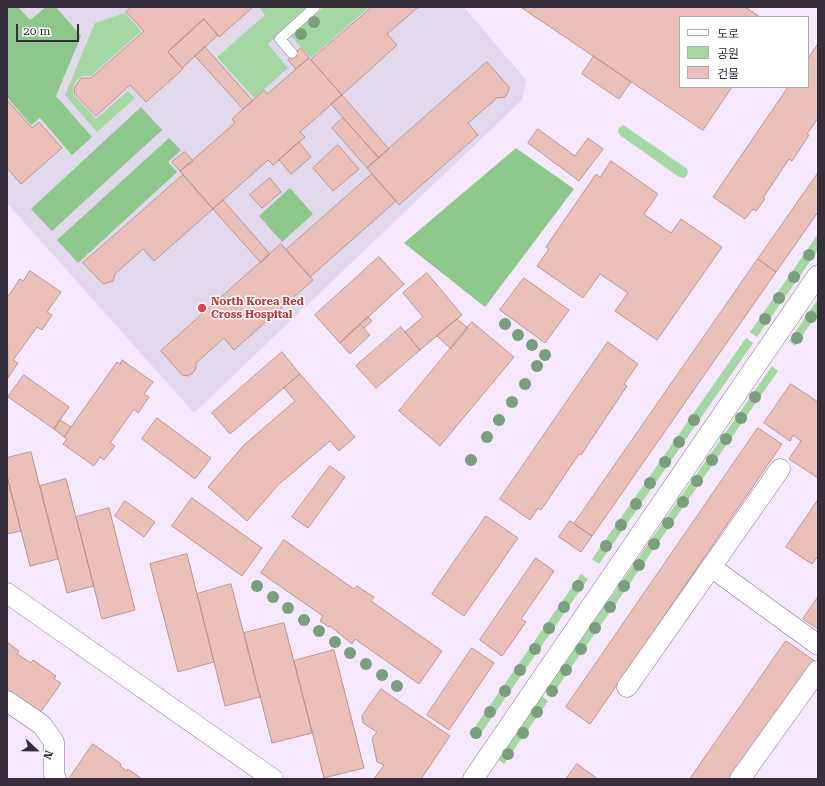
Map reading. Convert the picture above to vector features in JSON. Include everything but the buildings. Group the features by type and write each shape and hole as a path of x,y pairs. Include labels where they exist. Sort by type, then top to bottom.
{"street":[{"path":"472,779 818,275"},
{"path":"627,687 780,469"},
{"path":"711,567 818,645"},
{"path":"7,593 273,779"},
{"path":"740,779 818,670"},
{"path":"7,701 42,725 54,742 54,775 56,779"}],"lane":[{"path":"292,53 280,39 315,7"}],"shaded area":[{"name":"North Korea Red Cross Hospital","path":"7,7 464,7 526,80 522,100 194,413 7,203"}],"green space":[{"path":"7,7 18,7 30,20 46,7 56,7 81,36 56,96 92,137 72,155 40,118 31,125 7,97"},
{"path":"259,7 309,7 268,44 288,68 254,98 217,57 265,15"},
{"path":"324,7 369,7 311,58 291,36"},
{"path":"125,13 141,31 91,76 86,75 80,77 74,86 73,94 96,119 128,91 135,98 97,132 65,95 95,23"},
{"path":"141,107 162,130 52,231 31,209"},
{"path":"623,125 686,168 688,171 687,175 684,178 679,177 621,136 618,132 619,128"},
{"path":"169,138 181,150 168,162 177,172 78,263 57,240"},
{"path":"516,148 574,189 485,307 404,243"},
{"path":"290,188 313,214 282,242 259,216"},
{"path":"818,234 818,250 757,337 750,332"},
{"path":"818,299 818,313 795,346 789,341"},
{"path":"746,338 753,343 599,564 592,559"},
{"path":"772,366 778,371 552,695 546,690"},
{"path":"581,574 588,579 477,739 470,734"},
{"path":"542,696 548,701 504,764 498,759"}],"place":[{"name":"North Korea Red Cross Hospital","path":"202,308"}]}
